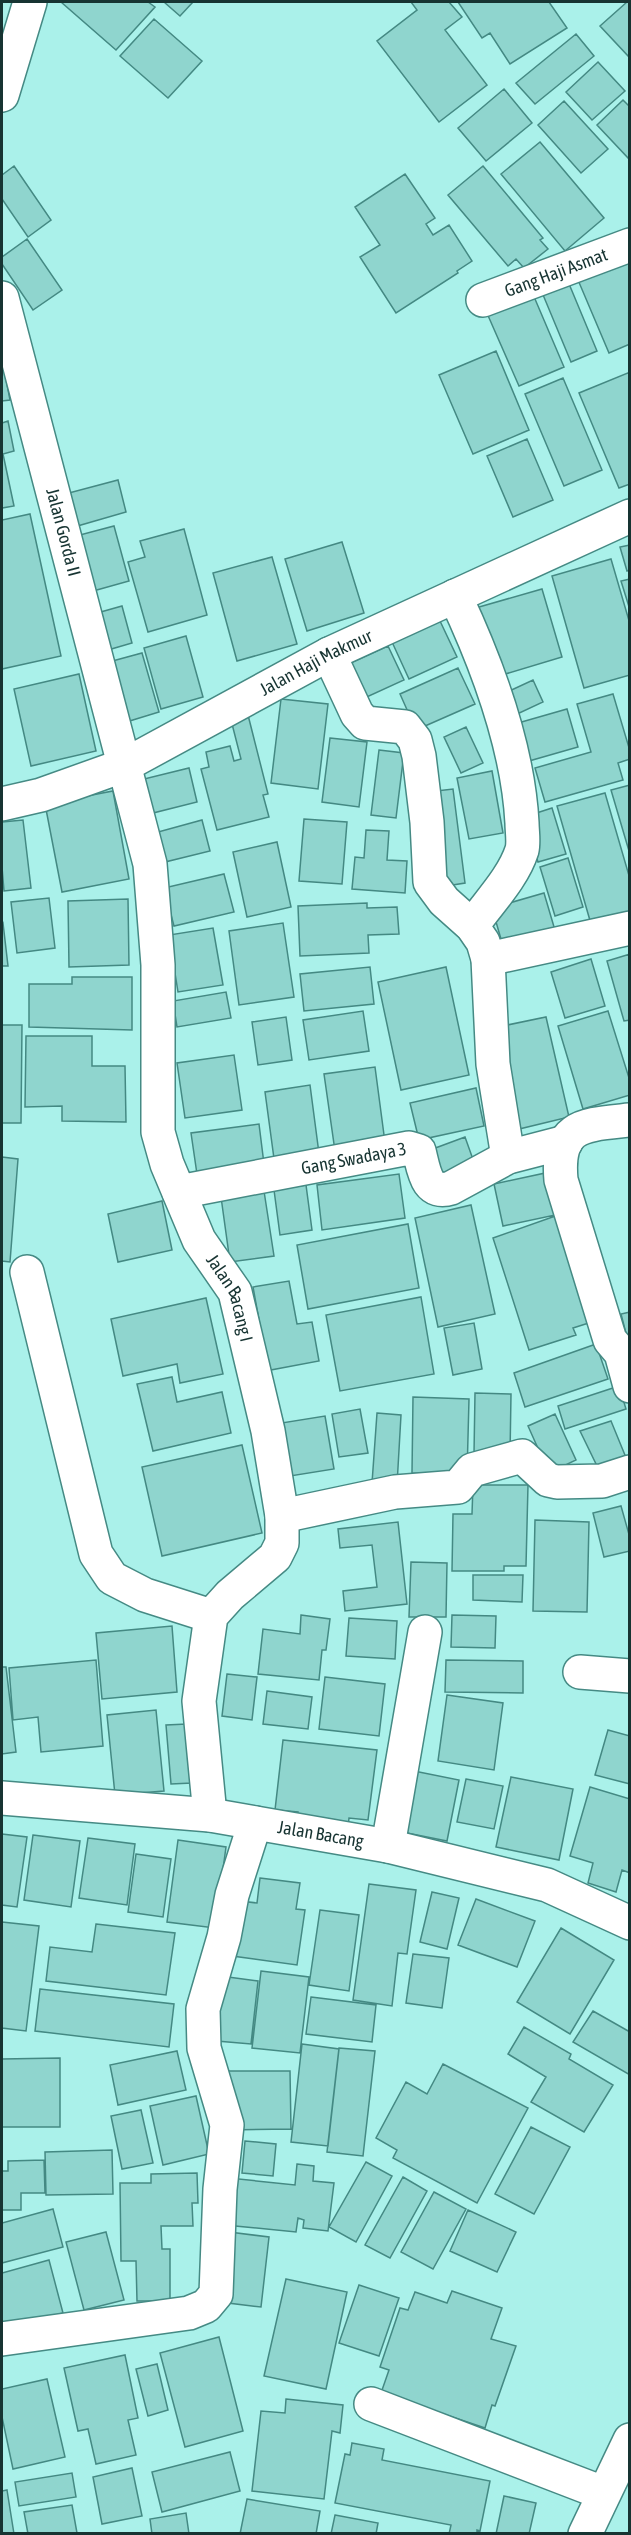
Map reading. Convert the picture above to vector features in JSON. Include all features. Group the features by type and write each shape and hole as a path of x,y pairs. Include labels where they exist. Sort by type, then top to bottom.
{"street":[{"path":"2,95 30,2"},
{"name":"Gang Haji Asmat","path":"483,300 630,244"},
{"name":"Jalan Gorda II","path":"2,298 6,334 124,765"},
{"name":"Jalan Haji Makmur","path":"2,804 41,795 124,765 329,654 630,516"},
{"path":"455,596 477,641 509,743 520,805 523,847 516,866 472,926"},
{"path":"329,654 357,714 365,723 405,727 412,733 419,756 428,834 430,882 444,901 472,926 483,942 488,959 493,1064 508,1157"},
{"name":"Jalan Bacang I","path":"124,765 150,864 158,965 158,1132 167,1164 199,1240 235,1292 268,1431 282,1516 282,1543 275,1557 230,1595 211,1616"},
{"path":"488,959 630,928"},
{"path":"630,1120 591,1124 571,1132 560,1161 561,1180 610,1340 625,1353 630,1386"},
{"name":"Gang Swadaya 3","path":"179,1192 409,1148 419,1151 430,1184 435,1190 442,1191 508,1157 566,1142"},
{"path":"27,1272 96,1554 112,1578 145,1595 211,1616 199,1701 210,1815"},
{"path":"282,1516 395,1492 458,1487 472,1470 522,1456 548,1480 557,1482 602,1481 630,1472"},
{"path":"388,1846 424,1632"},
{"path":"580,1672 630,1676"},
{"name":"Jalan Bacang","path":"2,1798 210,1815 388,1846 547,1885 630,1923"},
{"path":"2,2339 189,2313 206,2306 216,2294 220,2189 227,2125 204,2048 203,2009 224,1937 232,1895 255,1823"},
{"path":"370,2404 603,2493"},
{"path":"585,2534 630,2440"}],"building":[{"path":"61,2 148,2 155,7 116,50"},
{"path":"164,2 193,2 180,16"},
{"path":"411,2 449,2 462,17 445,30 487,85 439,122 377,41 417,10"},
{"path":"458,2 549,2 567,28 510,64 490,33 482,38"},
{"path":"627,2 630,2 630,58 600,26"},
{"path":"154,19 202,61 168,98 120,56"},
{"path":"576,34 594,56 535,104 516,83"},
{"path":"598,62 625,91 592,120 566,92"},
{"path":"504,89 532,123 486,161 458,128"},
{"path":"623,100 630,107 630,160 597,125"},
{"path":"564,101 608,149 581,173 538,125"},
{"path":"540,142 604,218 565,251 501,174"},
{"path":"14,166 51,220 28,237 2,199 2,175"},
{"path":"483,166 543,238 540,240 548,249 524,268 516,259 508,266 448,195"},
{"path":"405,174 435,218 426,224 433,235 449,225 472,261 457,271 458,273 396,313 360,257 380,245 355,207"},
{"path":"27,239 62,290 33,310 2,264 2,257"},
{"path":"630,258 630,344 609,353 578,280"},
{"path":"567,279 597,351 571,362 541,290"},
{"path":"532,292 564,367 519,386 486,311"},
{"path":"496,351 529,430 473,454 439,375"},
{"path":"2,358 10,400 2,401"},
{"path":"630,372 630,484 619,488 579,393"},
{"path":"563,378 602,470 564,486 525,394"},
{"path":"8,421 14,451 3,454 14,506 2,508 2,423"},
{"path":"527,439 553,500 513,517 487,456"},
{"path":"118,480 126,512 74,527 65,494"},
{"path":"30,514 61,656 2,669 2,520"},
{"path":"114,526 129,581 86,593 76,536"},
{"path":"184,529 207,615 148,632 128,562 145,557 140,541"},
{"path":"342,542 364,613 307,631 285,559"},
{"path":"630,545 630,570 627,571 620,547"},
{"path":"272,557 297,644 237,661 213,573"},
{"path":"611,559 630,624 630,675 584,688 552,576"},
{"path":"630,579 630,610 621,581"},
{"path":"542,589 562,657 492,678 472,609"},
{"path":"122,606 132,643 101,652 90,615"},
{"path":"440,621 457,657 409,679 392,642"},
{"path":"186,636 203,697 161,709 144,648"},
{"path":"388,646 404,680 358,701 342,667"},
{"path":"142,653 159,712 123,723 105,663"},
{"path":"458,668 475,704 416,730 400,694"},
{"path":"79,674 96,751 31,766 14,689"},
{"path":"533,680 543,702 513,716 503,694"},
{"path":"613,694 630,751 630,759 618,763 623,780 545,802 535,768 591,752 577,704"},
{"path":"281,699 328,704 318,789 271,783"},
{"path":"567,709 578,747 522,763 511,725"},
{"path":"248,715 268,794 263,795 269,817 217,830 201,769 209,767 206,752 230,746 234,761 241,759 231,720"},
{"path":"466,727 483,763 461,773 444,737"},
{"path":"330,738 367,742 359,807 322,802"},
{"path":"379,750 404,753 396,818 371,815"},
{"path":"189,768 197,802 153,813 144,779"},
{"path":"492,771 503,833 469,839 457,778"},
{"path":"630,785 630,851 629,851 611,790"},
{"path":"453,789 465,883 440,887 428,792"},
{"path":"113,791 129,879 62,892 45,804"},
{"path":"605,793 630,879 630,913 591,924 557,806"},
{"path":"552,808 566,854 538,862 524,817"},
{"path":"304,819 347,822 342,884 299,881"},
{"path":"23,820 31,888 4,891 2,822"},
{"path":"202,820 210,851 165,862 158,832"},
{"path":"366,830 389,831 387,860 407,861 405,893 352,889 355,857 364,858"},
{"path":"277,842 291,907 247,917 233,852"},
{"path":"568,858 583,907 555,916 540,867"},
{"path":"224,874 234,912 174,926 164,888"},
{"path":"544,893 557,937 505,953 492,908"},
{"path":"49,898 55,948 17,953 11,902"},
{"path":"128,899 129,965 69,967 68,901"},
{"path":"367,903 367,908 397,907 399,934 368,935 369,953 300,956 298,906"},
{"path":"3,923 8,966 2,966"},
{"path":"283,923 294,997 239,1005 229,931"},
{"path":"213,928 223,985 178,992 169,935"},
{"path":"630,954 630,1020 624,1021 607,961"},
{"path":"591,959 605,1006 565,1018 551,972"},
{"path":"370,967 374,1004 304,1011 300,974"},
{"path":"446,967 469,1075 401,1090 378,982"},
{"path":"72,977 132,977 132,1030 29,1027 29,984 72,984"},
{"path":"226,992 231,1018 177,1027 173,1001"},
{"path":"363,1011 369,1051 309,1060 303,1020"},
{"path":"608,1011 630,1081 630,1095 583,1109 558,1026"},
{"path":"286,1017 292,1060 258,1065 252,1022"},
{"path":"546,1017 569,1117 515,1130 493,1028"},
{"path":"2,1025 22,1025 21,1123 2,1123"},
{"path":"26,1036 92,1036 92,1066 125,1066 126,1122 62,1121 62,1106 25,1107"},
{"path":"234,1055 242,1110 185,1118 177,1063"},
{"path":"375,1067 386,1150 336,1158 324,1074"},
{"path":"310,1085 320,1161 275,1166 265,1092"},
{"path":"476,1088 484,1126 419,1140 410,1103"},
{"path":"259,1124 265,1172 198,1181 191,1133"},
{"path":"465,1137 475,1165 442,1179 430,1150"},
{"path":"2,1157 18,1159 10,1262 2,1261"},
{"path":"550,1172 560,1214 503,1226 494,1184"},
{"path":"399,1174 405,1218 322,1230 317,1185"},
{"path":"306,1185 312,1230 280,1235 274,1190"},
{"path":"264,1191 274,1256 230,1262 221,1197"},
{"path":"162,1201 172,1250 118,1262 108,1214"},
{"path":"471,1205 495,1314 438,1327 415,1218"},
{"path":"561,1214 595,1321 573,1328 576,1335 529,1350 493,1238"},
{"path":"408,1224 419,1288 308,1309 297,1245"},
{"path":"289,1281 297,1324 312,1322 319,1361 260,1372 261,1331 253,1287"},
{"path":"421,1297 434,1374 340,1391 326,1315"},
{"path":"206,1298 223,1374 180,1383 177,1364 123,1376 111,1319"},
{"path":"630,1312 629,1345 621,1314"},
{"path":"474,1323 482,1369 453,1375 444,1328"},
{"path":"596,1344 608,1379 525,1407 514,1373"},
{"path":"172,1377 177,1402 222,1392 231,1433 153,1451 137,1384"},
{"path":"619,1386 626,1409 565,1429 558,1406"},
{"path":"475,1393 511,1394 510,1455 474,1454"},
{"path":"413,1397 469,1399 467,1475 412,1473"},
{"path":"360,1409 368,1453 339,1457 332,1414"},
{"path":"377,1413 401,1415 397,1485 372,1483"},
{"path":"555,1414 576,1460 549,1473 528,1426"},
{"path":"325,1416 334,1469 284,1477 275,1424"},
{"path":"611,1421 627,1460 599,1470 580,1431"},
{"path":"242,1445 262,1533 162,1556 142,1467"},
{"path":"473,1485 528,1485 526,1566 504,1566 504,1571 452,1571 453,1514 472,1514"},
{"path":"621,1506 630,1538 630,1551 604,1557 593,1513"},
{"path":"535,1520 589,1522 587,1612 533,1611"},
{"path":"398,1522 407,1604 345,1611 343,1591 377,1587 372,1545 340,1548 338,1529"},
{"path":"411,1562 447,1563 446,1617 409,1617"},
{"path":"473,1575 523,1575 522,1602 473,1600"},
{"path":"301,1615 330,1619 326,1650 322,1650 319,1680 258,1674 263,1629 300,1634"},
{"path":"452,1615 496,1616 495,1648 451,1647"},
{"path":"349,1618 397,1621 395,1659 346,1656"},
{"path":"172,1626 177,1692 102,1699 96,1633"},
{"path":"96,1660 103,1746 41,1752 38,1717 13,1720 9,1668"},
{"path":"446,1660 523,1661 523,1693 445,1692"},
{"path":"2,1667 6,1667 16,1752 2,1754"},
{"path":"227,1674 257,1677 252,1720 222,1716"},
{"path":"325,1677 385,1684 379,1736 319,1729"},
{"path":"267,1691 312,1697 308,1729 263,1724"},
{"path":"447,1695 503,1703 494,1770 438,1761"},
{"path":"156,1710 164,1791 115,1795 107,1715"},
{"path":"187,1724 192,1783 171,1784 166,1725"},
{"path":"608,1730 630,1736 630,1784 595,1775"},
{"path":"283,1740 377,1750 368,1820 349,1818 348,1827 297,1821 298,1812 275,1810"},
{"path":"414,1771 459,1780 447,1841 402,1832"},
{"path":"511,1777 573,1789 559,1860 496,1847"},
{"path":"466,1779 503,1786 494,1829 457,1822"},
{"path":"590,1787 630,1799 630,1873 622,1870 616,1892 588,1883 593,1863 570,1856"},
{"path":"2,1834 27,1837 17,1907 2,1905"},
{"path":"33,1835 80,1841 71,1907 24,1900"},
{"path":"88,1838 135,1844 127,1905 79,1898"},
{"path":"178,1840 226,1847 215,1928 167,1922"},
{"path":"136,1854 171,1859 163,1917 128,1912"},
{"path":"260,1878 300,1883 296,1909 305,1910 297,1965 225,1955 232,1900 257,1903"},
{"path":"369,1884 416,1890 407,1954 398,1953 392,2006 353,2000"},
{"path":"432,1892 459,1898 447,1949 420,1942"},
{"path":"476,1899 535,1921 517,1967 458,1945"},
{"path":"320,1910 359,1915 349,1991 309,1985"},
{"path":"2,1922 39,1926 26,2031 2,2028"},
{"path":"96,1924 175,1933 166,1995 46,1981 50,1947 92,1952"},
{"path":"561,1928 614,1960 570,2034 517,2002"},
{"path":"413,1954 449,1958 442,2008 406,2003"},
{"path":"261,1971 309,1977 300,2053 252,2048"},
{"path":"213,1975 258,1981 251,2044 205,2040"},
{"path":"40,1989 174,2004 169,2047 35,2031"},
{"path":"311,1997 376,2005 372,2042 306,2034"},
{"path":"593,2011 630,2032 630,2075 573,2042"},
{"path":"524,2027 571,2054 569,2059 613,2085 584,2132 531,2102 546,2077 508,2054"},
{"path":"302,2044 339,2049 328,2146 291,2142"},
{"path":"339,2048 375,2051 363,2156 327,2152"},
{"path":"177,2051 186,2090 118,2105 110,2065"},
{"path":"60,2058 60,2127 2,2127 2,2059"},
{"path":"443,2064 528,2108 477,2203 393,2158 397,2150 376,2138 406,2082 427,2094"},
{"path":"227,2071 290,2071 291,2129 227,2130"},
{"path":"196,2096 209,2154 163,2165 150,2106"},
{"path":"141,2110 153,2163 122,2169 111,2116"},
{"path":"531,2127 570,2147 534,2214 495,2194"},
{"path":"245,2141 276,2144 273,2176 242,2173"},
{"path":"112,2150 113,2194 46,2195 45,2152"},
{"path":"44,2160 45,2193 21,2193 21,2210 2,2210 2,2171 8,2171 8,2161"},
{"path":"366,2162 392,2176 356,2242 329,2227"},
{"path":"297,2164 314,2166 313,2181 334,2183 328,2231 303,2228 304,2220 298,2218 296,2232 225,2225 229,2178 295,2185"},
{"path":"197,2173 198,2203 192,2203 193,2226 161,2226 162,2249 170,2249 170,2301 137,2301 136,2261 121,2261 120,2183 151,2183 151,2174"},
{"path":"403,2177 427,2191 390,2258 365,2245"},
{"path":"434,2192 466,2209 433,2269 401,2252"},
{"path":"53,2209 63,2247 2,2263 2,2223"},
{"path":"468,2210 516,2232 497,2272 450,2251"},
{"path":"106,2232 124,2300 84,2310 66,2242"},
{"path":"229,2232 269,2237 261,2307 220,2302"},
{"path":"49,2260 63,2313 2,2329 2,2273"},
{"path":"286,2279 347,2292 326,2389 264,2376"},
{"path":"359,2285 399,2298 379,2356 339,2343"},
{"path":"452,2291 502,2308 491,2339 516,2346 485,2428 381,2393 389,2370 380,2367 400,2308 408,2310 415,2292 447,2303"},
{"path":"219,2337 243,2431 185,2447 160,2353"},
{"path":"125,2355 138,2418 128,2420 136,2455 96,2464 88,2429 78,2431 64,2368"},
{"path":"157,2364 168,2410 148,2416 136,2369"},
{"path":"47,2379 65,2457 13,2469 2,2417 2,2389"},
{"path":"286,2399 343,2405 340,2433 332,2431 324,2499 252,2491 261,2411 285,2413"},
{"path":"352,2443 384,2449 382,2460 490,2481 480,2531 477,2530 477,2534 449,2534 451,2525 335,2503 345,2454 350,2455"},
{"path":"230,2452 240,2491 162,2512 152,2472"},
{"path":"132,2468 142,2516 102,2524 93,2477"},
{"path":"72,2473 76,2497 19,2506 15,2482"},
{"path":"7,2490 14,2534 2,2534 2,2491"},
{"path":"504,2496 536,2503 529,2534 496,2534"},
{"path":"247,2499 320,2511 316,2534 240,2534"},
{"path":"72,2505 77,2533 28,2534 24,2512"},
{"path":"186,2513 189,2534 152,2534 150,2519"},
{"path":"335,2515 378,2523 376,2534 331,2534"}]}
